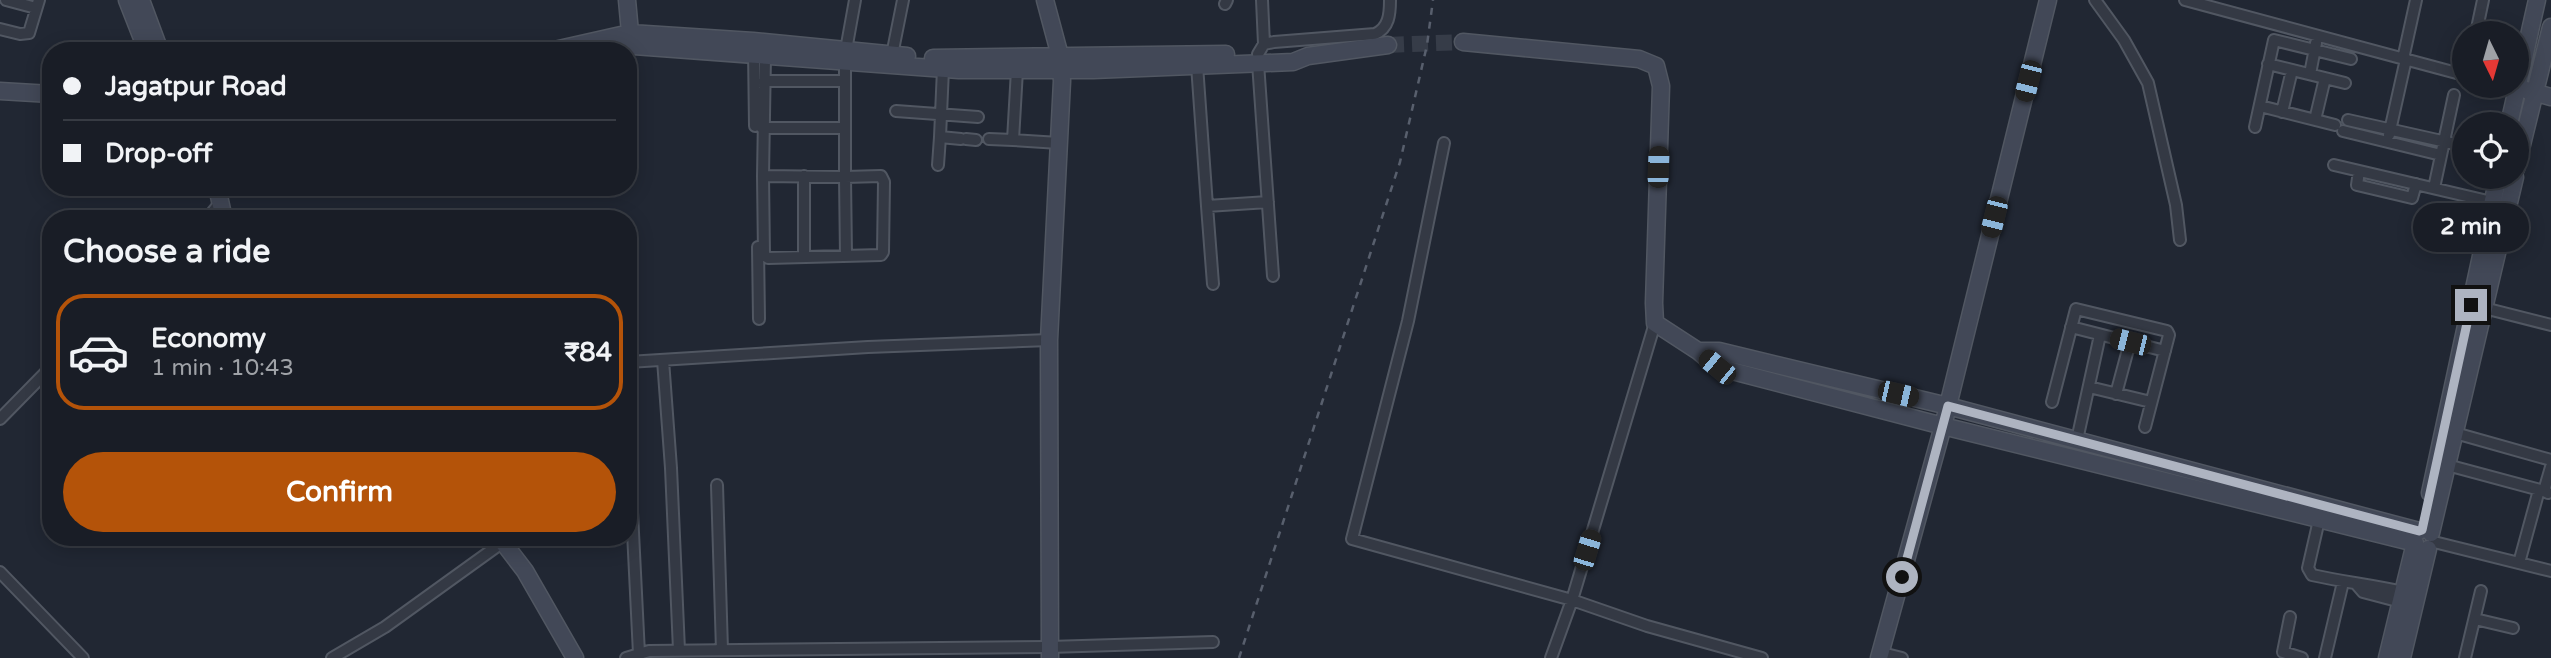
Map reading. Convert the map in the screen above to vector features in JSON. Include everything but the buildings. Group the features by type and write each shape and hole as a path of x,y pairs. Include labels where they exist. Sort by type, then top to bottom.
{"street":[{"path":"0,29 20,34 29,33 38,4 6,0"},
{"path":"127,0 143,42"},
{"path":"141,0 157,42"},
{"path":"627,0 631,40"},
{"path":"846,256 844,81 855,0"},
{"path":"892,55 903,0"},
{"path":"1045,0 1061,63 1049,340 1049,652"},
{"path":"1262,0 1260,54 1273,276"},
{"path":"846,56 892,55 1061,63 1197,65 1375,34 1383,31 1387,22 1390,0"},
{"path":"1902,658 1881,655 1943,426 2048,0"},
{"path":"2095,0 2124,40 2148,83 2176,205 2179,240"},
{"path":"2185,0 2452,72"},
{"path":"2387,141 2416,0"},
{"path":"2479,21 2483,0"},
{"path":"2529,29 2537,0"},
{"path":"2529,116 2551,27"},
{"path":"2310,74 2318,36"},
{"path":"625,42 631,40"},
{"path":"616,42 631,40 846,56 943,69 1017,70 1061,63 1294,51 1308,57 1388,45"},
{"path":"2255,127 2274,40 2351,59"},
{"path":"1463,42 1639,59 1656,66 1661,86 1655,323 1572,600 1550,658"},
{"path":"757,51 764,81 762,176 765,258 883,254 884,182 881,177 762,176"},
{"path":"757,51 759,319"},
{"path":"2268,64 2345,83"},
{"path":"1197,65 1213,284"},
{"path":"938,165 943,69"},
{"path":"1013,140 1017,70"},
{"path":"2282,112 2292,70"},
{"path":"2315,120 2325,78"},
{"path":"764,81 844,81"},
{"path":"0,91 42,93"},
{"path":"2529,91 2551,97"},
{"path":"2434,188 2453,98"},
{"path":"2260,106 2441,155"},
{"path":"896,111 978,117"},
{"path":"2348,120 2452,144"},
{"path":"762,128 845,128"},
{"path":"940,137 967,139"},
{"path":"989,139 1059,143"},
{"path":"1444,142 1408,321 1352,539 1572,600 1647,626 1762,658"},
{"path":"2334,165 2492,202"},
{"path":"804,176 804,257"},
{"path":"2387,658 2402,597 2425,538 2455,433 2495,189"},
{"path":"2402,658 2425,538 2477,307 2511,189"},
{"path":"1207,206 1268,202"},
{"path":"2477,307 2551,325"},
{"path":"2052,402 2075,310 2154,328 2169,333 2145,427"},
{"path":"1655,323 1717,367 2319,520 2425,538"},
{"path":"2071,327 2165,351"},
{"path":"2077,440 2101,335"},
{"path":"637,361 868,347 1049,340"},
{"path":"2116,394 2130,342"},
{"path":"1698,351 1719,351 1948,406 2551,571"},
{"path":"663,360 679,650"},
{"path":"1794,387 1799,370"},
{"path":"0,419 42,376"},
{"path":"2088,387 2151,402"},
{"path":"2455,433 2551,460"},
{"path":"2447,465 2545,492"},
{"path":"2519,563 2545,492 2551,467"},
{"path":"717,485 722,650"},
{"path":"2319,520 2309,572 2357,585 2363,592 2402,597"},
{"path":"332,658 385,627 493,546"},
{"path":"506,546 525,571 575,658"},
{"path":"634,546 639,654"},
{"path":"0,572 83,658"},
{"path":"2325,658 2343,582"},
{"path":"2465,658 2481,591"},
{"path":"2290,617 2283,652 2302,658"},
{"path":"2474,619 2514,628"},
{"path":"626,658 649,651 679,650 701,654 722,650 737,654 1013,653 1213,642"}],"tunnel":[{"path":"1388,45 1463,42"}],"railway":[{"path":"1239,658 1400,162 1427,45 1433,0"}],"route":[{"path":"1902,577 1948,406 2422,530 2471,305"}]}
